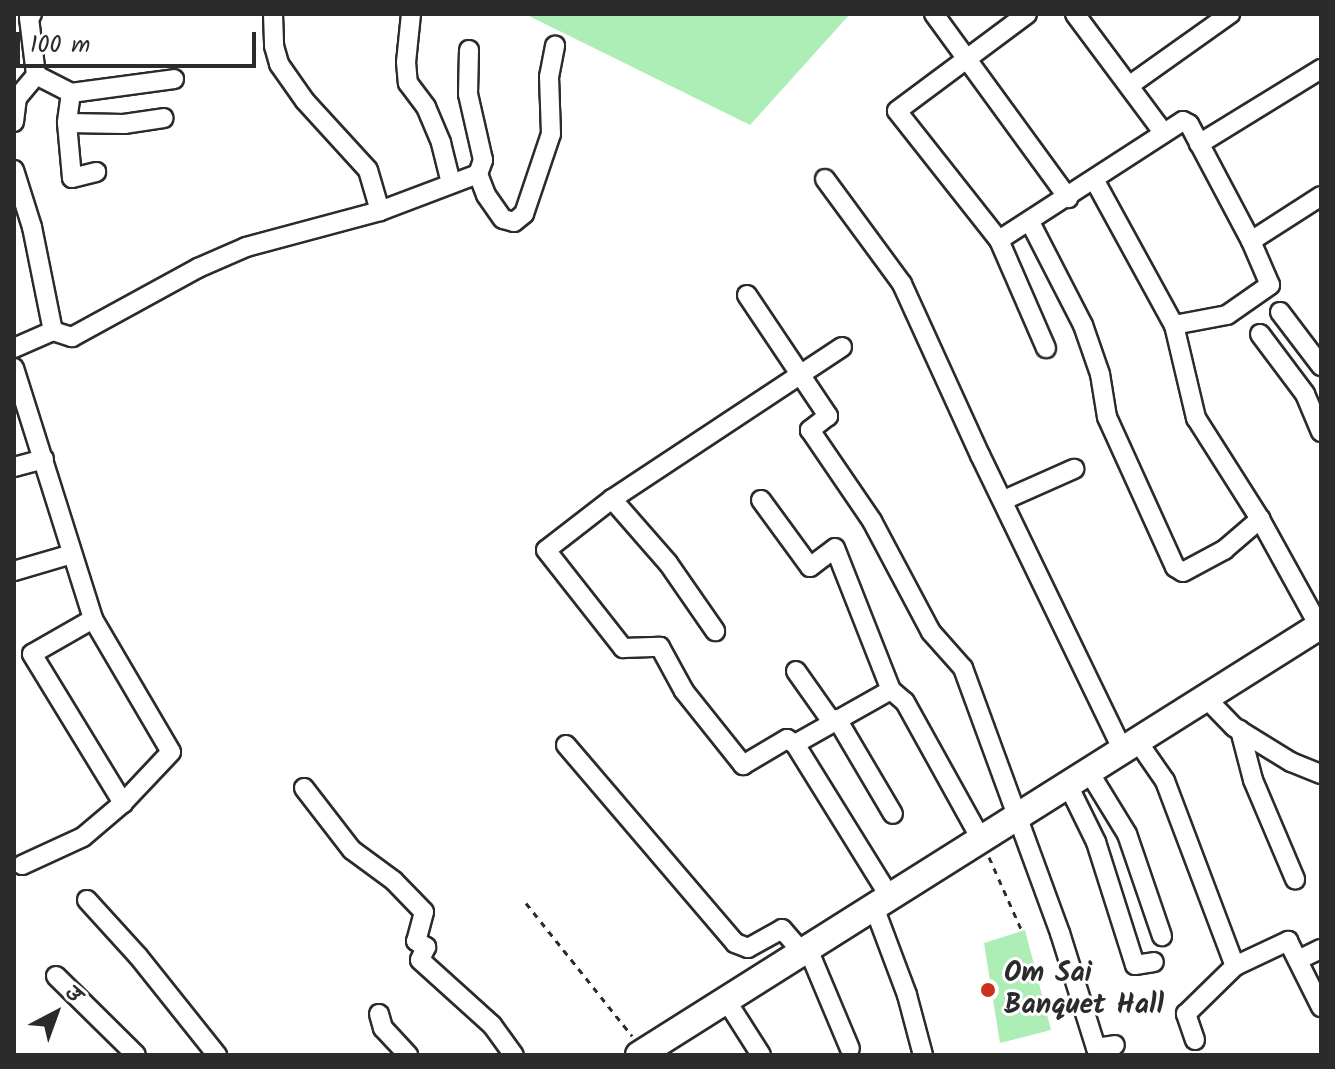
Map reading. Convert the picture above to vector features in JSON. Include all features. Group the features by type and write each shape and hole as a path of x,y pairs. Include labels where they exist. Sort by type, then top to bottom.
{"main road":[{"path":"657,1050 726,1000 1320,626"}],"street":[{"path":"273,14 274,46 279,64 305,101 368,170 380,211"},
{"path":"411,14 406,62 408,83 426,107 441,143 451,183"},
{"path":"934,14 1068,198"},
{"path":"1027,14 966,56 897,111 999,240 1046,348"},
{"path":"1075,14 1163,132"},
{"path":"1130,85 1230,14"},
{"path":"14,122 17,98 36,75 29,15"},
{"path":"469,50 468,94 483,160 478,174 486,195 503,219 514,222 524,214 551,134 549,77 555,46"},
{"path":"1199,144 1321,69"},
{"path":"36,75 71,93 174,79"},
{"path":"71,93 67,123 72,178 96,172"},
{"path":"67,123 124,124 164,118"},
{"path":"999,240 1095,181 1183,121 1199,144 1251,241 1270,285 1227,315 1174,325"},
{"path":"14,170 32,227 53,331"},
{"path":"14,348 53,331 72,337 198,268 246,247 380,211 478,174"},
{"path":"825,179 902,284 1004,500 1131,746 1165,781 1235,966"},
{"path":"1095,181 1174,325 1196,418 1260,519 1320,626"},
{"path":"1251,241 1321,196"},
{"path":"1030,222 1083,325 1100,374 1107,417 1175,567 1183,572 1224,550 1260,519"},
{"path":"747,295 828,416 810,430 874,526 931,632 963,668 1060,933 1096,1048 1115,1045"},
{"path":"1280,312 1321,366"},
{"path":"1260,334 1305,394 1321,432"},
{"path":"842,347 612,499 546,550 623,648 660,647 684,691 743,765 787,739 795,744 882,902 923,1055"},
{"path":"14,368 93,619 171,752 123,803 83,837 22,865"},
{"path":"14,467 44,459"},
{"path":"1004,500 1074,469"},
{"path":"612,499 668,563 715,631"},
{"path":"761,500 810,567 835,548 891,690 905,702 981,839"},
{"path":"14,571 72,554"},
{"path":"93,619 32,654 123,803"},
{"path":"796,671 835,720 893,814"},
{"path":"795,744 891,690"},
{"path":"1206,698 1240,730 1291,762 1321,774"},
{"path":"1240,730 1253,780 1295,879"},
{"path":"566,745 735,943 748,948 782,929 805,950 850,1049"},
{"path":"1078,779 1127,834 1162,936"},
{"path":"1078,779 1135,965 1154,962"},
{"path":"304,788 352,850 394,881 424,912 416,941 426,947 420,960 492,1025 514,1055"},
{"path":"87,900 138,956 217,1055"},
{"path":"1195,1040 1186,1014 1235,966 1288,941 1319,996"},
{"path":"1298,960 1321,949"},
{"path":"56,976 136,1055"},
{"path":"726,1000 761,1055"},
{"path":"379,1014 383,1028 408,1055"}],"path":[{"path":"981,839 1022,931"},
{"path":"526,903 657,1050"}],"green space":[{"path":"525,14 850,14 750,125"},
{"path":"1025,930 1051,1030 1000,1043 984,943"}],"place":[{"name":"Om Sai Banquet Hall","path":"988,990"}]}
